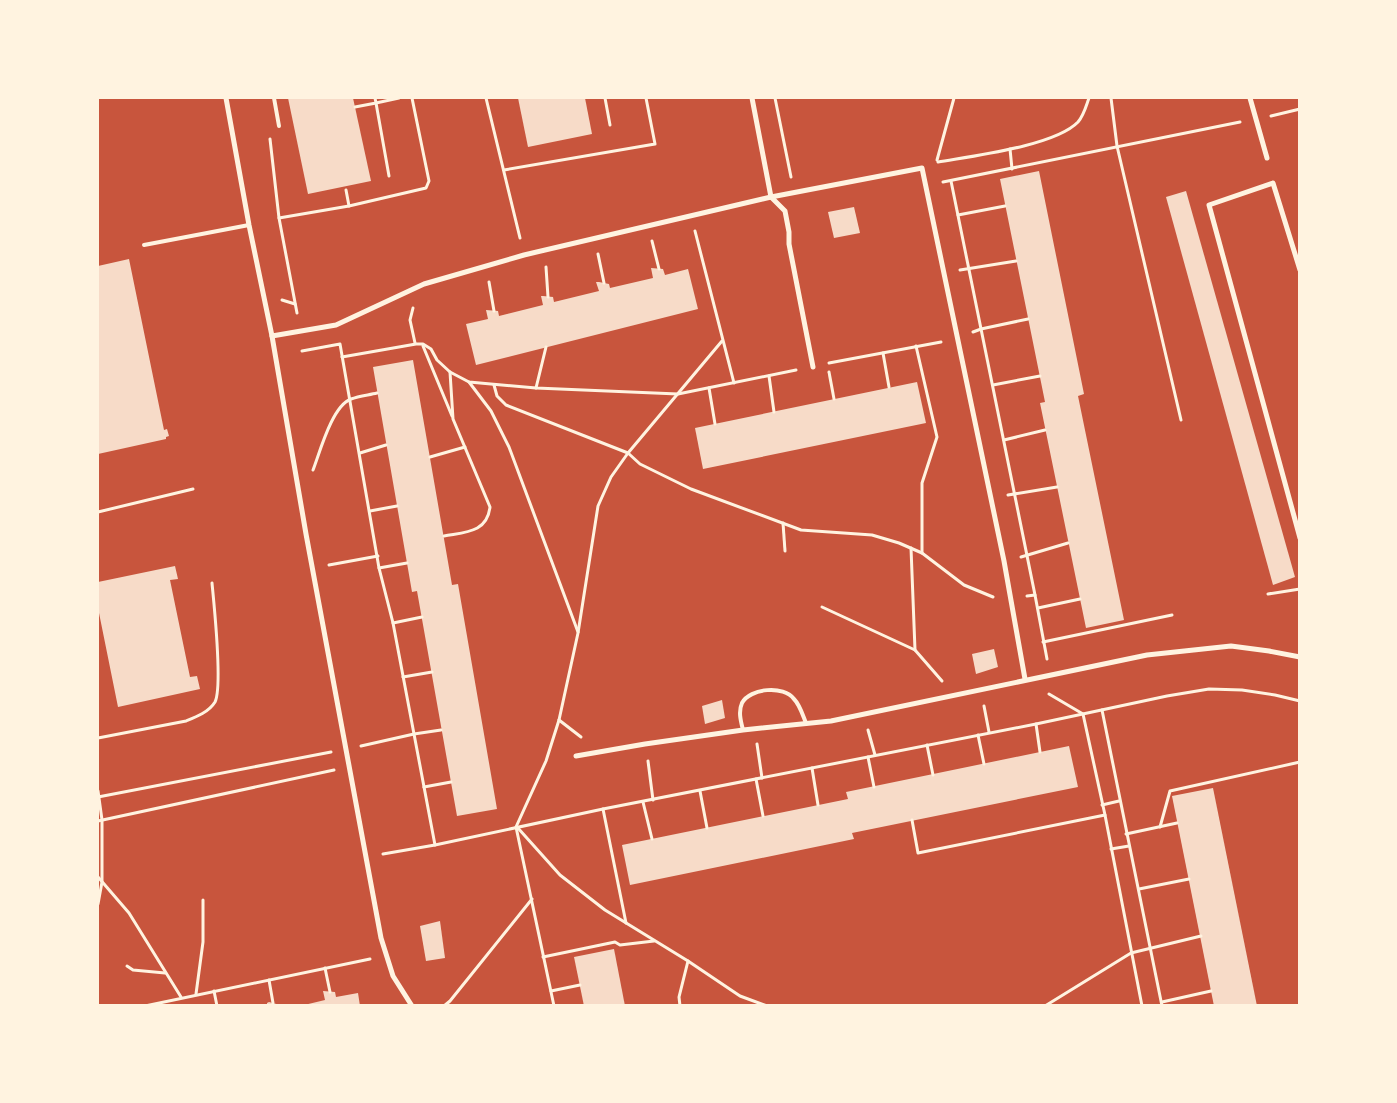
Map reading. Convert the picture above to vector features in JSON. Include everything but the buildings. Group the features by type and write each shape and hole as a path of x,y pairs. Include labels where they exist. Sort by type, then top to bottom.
{"street":[{"path":"226,98 249,225 272,336 300,503 365,858 386,956 393,976 411,1004"},
{"path":"752,98 772,197 785,211 789,244 813,367"},
{"path":"1250,98 1267,158"},
{"path":"272,336 336,325 424,284 524,255 772,197 922,168 1004,561 1025,679"},
{"path":"1300,270 1273,183 1209,205 1300,538"},
{"path":"576,756 743,730 831,721 980,688 1148,655 1230,646 1300,657"}],"lane":[{"path":"274,98 279,126"},
{"path":"144,245 249,225"},
{"path":"743,730 740,713 742,702 766,690 777,689 794,698 806,723"}],"path":[{"path":"375,98 389,176"},
{"path":"355,107 399,98"},
{"path":"279,218 424,190 429,181 412,98"},
{"path":"486,98 520,238"},
{"path":"605,98 610,125"},
{"path":"504,170 655,144 646,98"},
{"path":"775,98 795,192"},
{"path":"954,98 937,163 1010,149 1051,138 1068,130 1083,115 1089,98"},
{"path":"1111,98 1117,146 1181,420"},
{"path":"926,186 1300,109"},
{"path":"270,139 279,218 297,313"},
{"path":"1010,149 1012,169"},
{"path":"951,181 1050,674"},
{"path":"346,190 349,206"},
{"path":"958,215 1005,206"},
{"path":"694,228 734,384"},
{"path":"651,239 659,269"},
{"path":"598,251 604,283"},
{"path":"944,273 1016,261"},
{"path":"546,263 548,297"},
{"path":"488,276 494,311"},
{"path":"834,398 827,364 957,338 981,329 1028,319"},
{"path":"554,1006 516,827 546,761 559,720 578,633 598,506 611,477 628,453 722,341"},
{"path":"302,351 340,344 379,568 393,623 435,845"},
{"path":"342,356 423,344 431,349 438,360 450,372 469,382 536,388 678,394 813,367"},
{"path":"423,344 490,507 489,517 483,525 475,530 444,536"},
{"path":"916,346 936,438 922,483 922,553"},
{"path":"536,388 546,347"},
{"path":"883,353 889,388"},
{"path":"450,372 453,419"},
{"path":"769,376 774,412"},
{"path":"992,385 1040,376"},
{"path":"469,382 491,411 510,447 578,633"},
{"path":"494,385 497,396 506,405 628,453 640,464 691,489 801,530 872,536 898,542 922,553 964,585 994,597 1010,598 1035,595"},
{"path":"709,388 715,424"},
{"path":"300,503 333,419 342,405 349,399 377,393"},
{"path":"1004,440 1045,430"},
{"path":"360,453 386,446"},
{"path":"430,457 465,447"},
{"path":"989,496 1015,494 1056,486"},
{"path":"98,512 193,489"},
{"path":"370,511 397,506"},
{"path":"782,523 785,551"},
{"path":"1004,561 1068,543"},
{"path":"911,548 915,650"},
{"path":"312,568 378,556"},
{"path":"379,568 407,563"},
{"path":"98,738 186,720 208,710 214,703 218,682 212,583"},
{"path":"1268,594 1300,589"},
{"path":"1038,608 1080,599"},
{"path":"822,606 915,650 954,694"},
{"path":"1044,642 1172,614"},
{"path":"393,623 422,618"},
{"path":"403,677 432,672"},
{"path":"1025,679 1083,714 1105,815 1110,849 1142,1006"},
{"path":"980,688 989,732"},
{"path":"365,858 1036,724 1167,696 1209,689 1242,690 1300,701"},
{"path":"1102,710 1119,801 1162,1004 1211,991"},
{"path":"864,714 875,755"},
{"path":"1036,724 1040,752"},
{"path":"98,797 442,730"},
{"path":"755,730 762,778"},
{"path":"978,735 984,764"},
{"path":"646,744 653,800"},
{"path":"927,745 933,774"},
{"path":"868,757 874,786"},
{"path":"1160,827 1170,792 1300,762"},
{"path":"100,821 349,766"},
{"path":"812,768 818,805"},
{"path":"756,779 763,816"},
{"path":"424,787 451,782"},
{"path":"700,790 707,828"},
{"path":"98,791 102,882 98,904"},
{"path":"1102,805 1119,801"},
{"path":"643,802 652,839"},
{"path":"603,809 626,923"},
{"path":"912,820 918,853 1105,815"},
{"path":"1126,834 1178,823"},
{"path":"516,827 560,876 605,910 688,961 740,996 767,1006"},
{"path":"1110,849 1129,846"},
{"path":"98,877 129,913 181,997"},
{"path":"1139,889 1189,879"},
{"path":"444,1006 532,898"},
{"path":"196,994 203,942 203,900"},
{"path":"1045,1006 1131,953 1200,936"},
{"path":"543,957 615,942 620,945 654,941"},
{"path":"145,1006 386,956"},
{"path":"680,1006 679,997 688,961"},
{"path":"127,966 133,970 166,974"},
{"path":"325,968 330,992"},
{"path":"269,980 274,1003"},
{"path":"550,991 580,985"},
{"path":"214,991 217,1006"}]}
